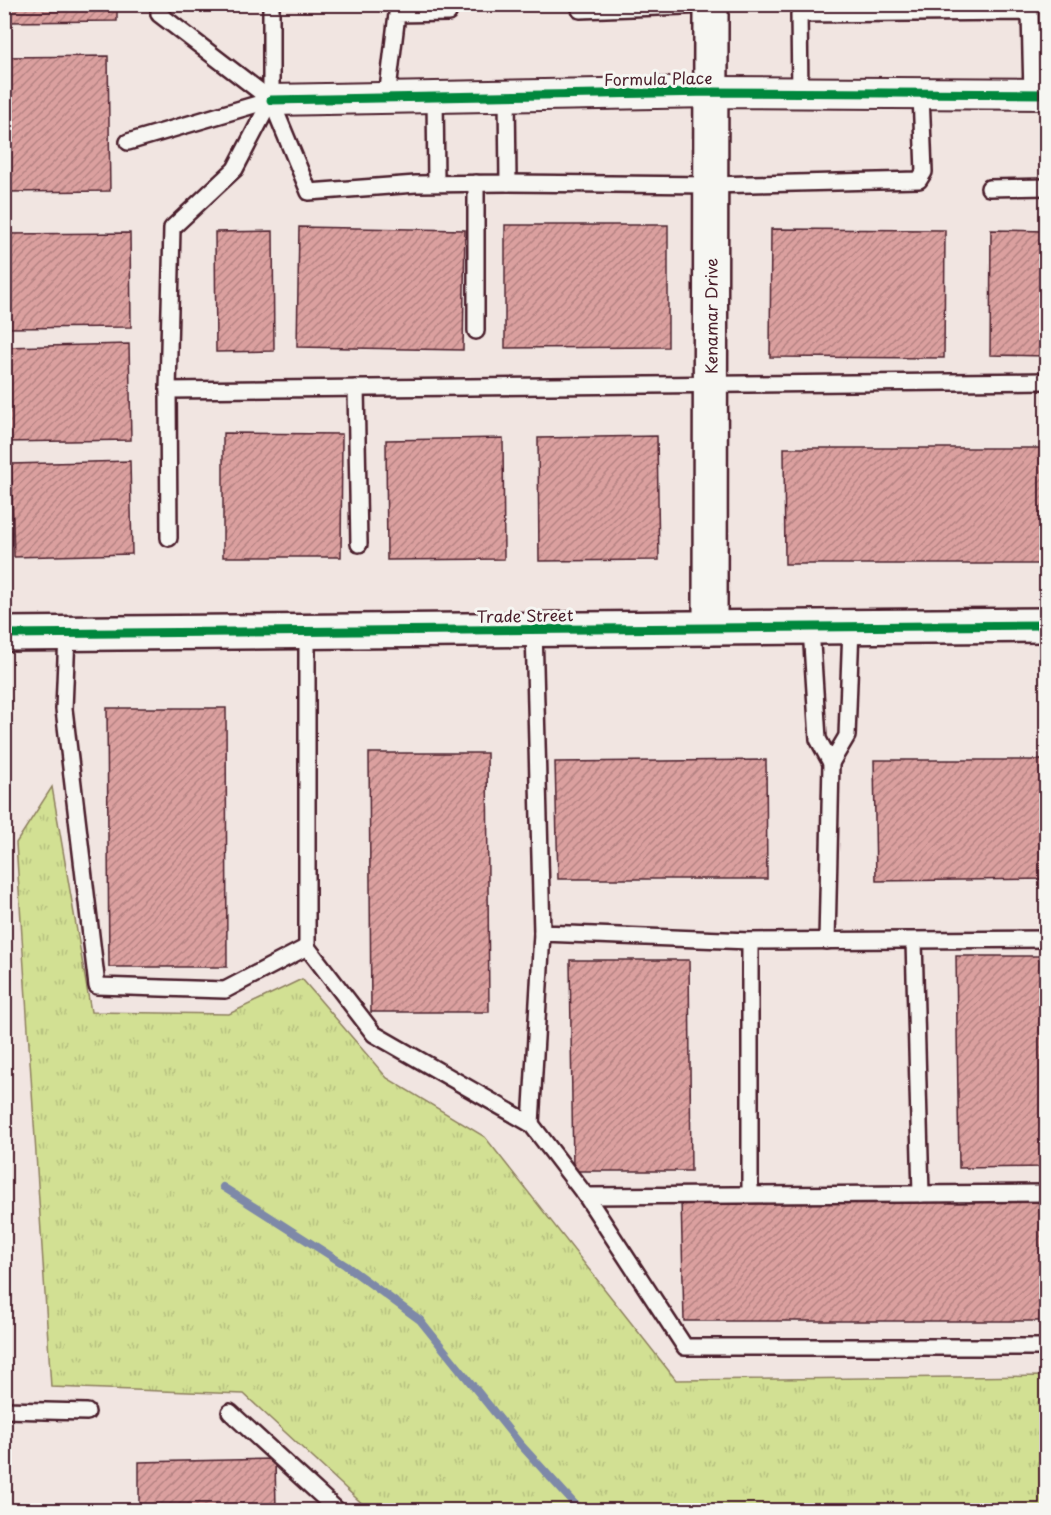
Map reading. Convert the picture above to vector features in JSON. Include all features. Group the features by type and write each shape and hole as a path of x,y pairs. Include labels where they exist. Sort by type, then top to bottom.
{"street":[{"name":"Kenamar Drive","path":"710,628 711,5"},
{"name":"Formula Place","path":"271,100 712,92 1039,94"},
{"name":"Trade Street","path":"4,634 1047,625"}],"lane":[{"path":"159,4 159,14 271,100"},
{"path":"271,4 271,100 309,192 436,183 711,185 919,180 924,172 921,94"},
{"path":"580,10 711,5"},
{"path":"800,93 799,14 1030,12 1039,94"},
{"path":"387,98 397,14 448,13"},
{"path":"507,96 508,183"},
{"path":"435,97 436,183"},
{"path":"128,142 271,100"},
{"path":"169,538 168,390 172,228 235,169 271,100"},
{"path":"476,183 476,331"},
{"path":"989,188 1047,187"},
{"path":"168,390 1047,381"},
{"path":"356,388 359,543"},
{"path":"827,941 831,763 847,736 851,627"},
{"path":"811,628 818,739 831,763"},
{"path":"531,1124 542,933 534,629"},
{"path":"307,632 307,947 374,1034 531,1124 586,1196 685,1347 1047,1347"},
{"path":"67,634 64,709 97,986 225,990 307,947"},
{"path":"542,933 827,941 1047,939"},
{"path":"750,940 750,1194"},
{"path":"914,941 921,1194"},
{"path":"586,1196 1047,1193"},
{"path":"4,1410 87,1412"},
{"path":"230,1412 337,1510"}],"green space":[{"path":"52,787 91,1012 229,1014 302,979 387,1078 485,1137 676,1380 1046,1376 1046,1510 369,1510 244,1394 51,1387 16,843"}],"building":[{"path":"4,4 117,4 117,21 4,22"},
{"path":"108,56 110,191 4,192 4,57"},
{"path":"505,225 668,225 668,347 505,348"},
{"path":"299,227 465,230 463,350 297,347"},
{"path":"771,229 945,230 944,358 770,357"},
{"path":"991,230 1046,231 1046,356 990,355"},
{"path":"273,231 274,351 216,352 215,232"},
{"path":"130,233 131,327 4,328 4,234"},
{"path":"129,344 131,440 4,442 4,347"},
{"path":"223,433 342,434 341,557 223,557"},
{"path":"657,436 659,560 539,561 538,438"},
{"path":"503,438 504,559 387,560 386,440"},
{"path":"784,448 1046,448 1046,564 785,564"},
{"path":"130,461 132,554 14,557 11,464"},
{"path":"107,708 226,708 227,967 109,967"},
{"path":"369,753 487,753 489,1012 371,1012"},
{"path":"766,760 767,879 558,879 555,762"},
{"path":"874,760 1046,760 1046,879 876,881"},
{"path":"956,956 1046,956 1046,1167 959,1168"},
{"path":"570,960 689,960 691,1171 573,1171"},
{"path":"681,1201 1046,1201 1046,1321 684,1321"},
{"path":"275,1459 276,1510 139,1510 139,1462"}],"waterway":[{"path":"223,1187 345,1265 420,1320 520,1444 580,1510"}],"cycle path":[{"path":"271,100 712,92 1046,94"},
{"path":"4,634 1046,625"}]}
